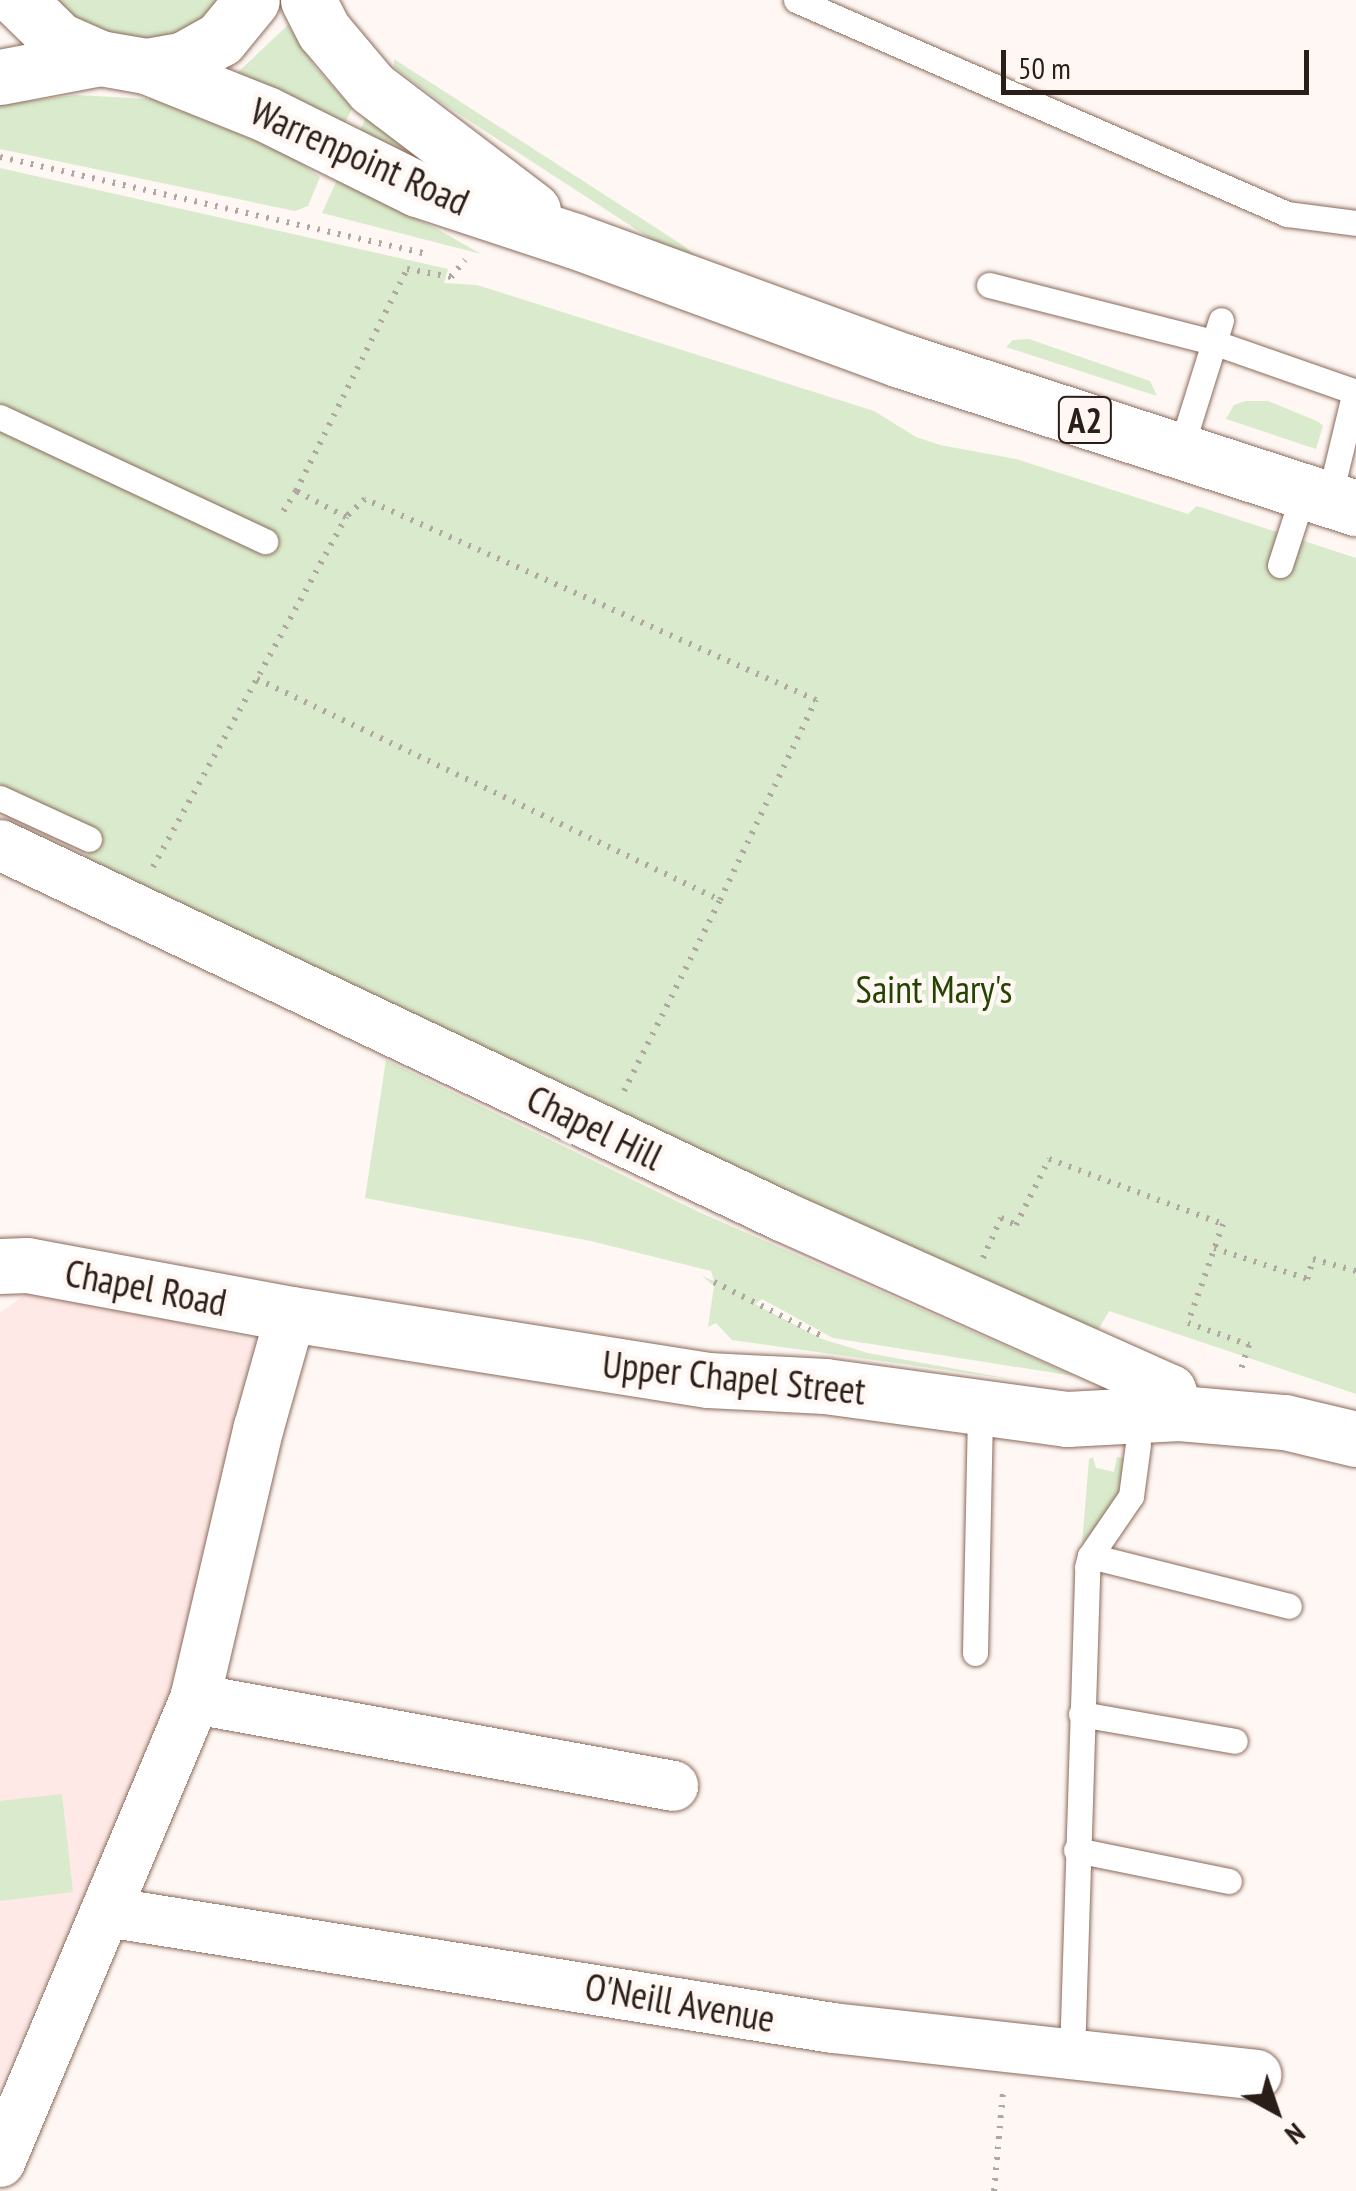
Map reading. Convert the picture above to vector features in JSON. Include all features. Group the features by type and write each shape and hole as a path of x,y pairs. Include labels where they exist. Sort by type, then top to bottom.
{"main road":[{"name":"A2","path":"18,0 59,40 123,62"},
{"path":"0,77 184,59 220,40 252,0"},
{"name":"Warrenpoint Road","path":"308,0 324,31 372,88 575,241"},
{"name":"Warrenpoint Road","path":"123,62 266,114 417,189 575,241 815,331 1180,451"},
{"name":"A2","path":"1180,451 1330,499"},
{"name":"Chapel Road","path":"0,1266 27,1265 291,1314"},
{"name":"Upper Chapel Street","path":"291,1314 708,1380 825,1386 1067,1419 1123,1420 1159,1429 1285,1422 1356,1439"}],"street":[{"name":"Chapel Hill","path":"0,845 782,1216 1171,1390 1159,1429"},
{"path":"0,2162 195,1699 258,1427 291,1314"},
{"path":"195,1699 673,1786"},
{"name":"O'Neill Avenue","path":"106,1912 833,2028 1256,2074"}],"lane":[{"path":"796,0 1287,214 1356,223"},
{"path":"989,285 1217,331 1355,392 1330,499 1280,565"},
{"path":"1180,451 1217,331"},
{"path":"0,417 265,541"},
{"path":"0,798 89,839"},
{"path":"975,1653 980,1406"},
{"path":"1072,2056 1080,1714 1090,1556 1131,1496 1159,1429"},
{"path":"1090,1556 1289,1606"},
{"path":"1080,1714 1235,1741"},
{"path":"1076,1850 1228,1881"}],"path":[{"path":"0,157 428,254"},
{"path":"265,541 296,490 407,269 451,277 465,260"},
{"path":"296,490 346,517"},
{"path":"150,873 346,517 365,499 816,700 622,1095"},
{"path":"257,679 720,900"},
{"path":"982,1260 1002,1218 1016,1225 1048,1159 1222,1224 1188,1322 1249,1345 1243,1365"},
{"path":"1214,1248 1308,1279 1313,1259 1356,1271"},
{"path":"994,2191 1007,2049"}],"shaded area":[{"path":"36,1286 267,1344 155,1744 0,2085 0,1313"}],"green space":[{"path":"48,0 223,0 197,26 165,41 96,38"},
{"path":"288,25 315,67 352,108 344,126 234,76"},
{"path":"394,59 684,246 708,266 668,250 442,103 394,67"},
{"path":"75,95 151,99 286,153 320,177 308,206 295,211 0,149 0,105"},
{"path":"366,118 483,193 357,136"},
{"name":"Saint Mary's","path":"0,168 448,269 444,283 477,285 874,411 916,437 940,445 1016,459 1188,514 1197,506 1356,558 1356,1394 1109,1311 1093,1339 84,859 89,852 0,813"},
{"path":"337,180 439,230 481,254 322,213"},
{"path":"1029,339 1150,381 1157,396 1006,347 1013,340"},
{"path":"1268,401 1319,422 1323,426 1316,449 1226,419 1234,405"},
{"path":"386,1060 701,1213 1074,1376 833,1338 762,1299 755,1304 822,1339 868,1353 1016,1380 732,1340 716,1323 708,1327 714,1286 702,1276 714,1281 711,1271 591,1241 365,1198"},
{"path":"1093,1457 1096,1468 1114,1472 1117,1457 1125,1458 1123,1494 1082,1544 1089,1459"},
{"path":"62,1794 73,1892 0,1901 0,1801"}]}
